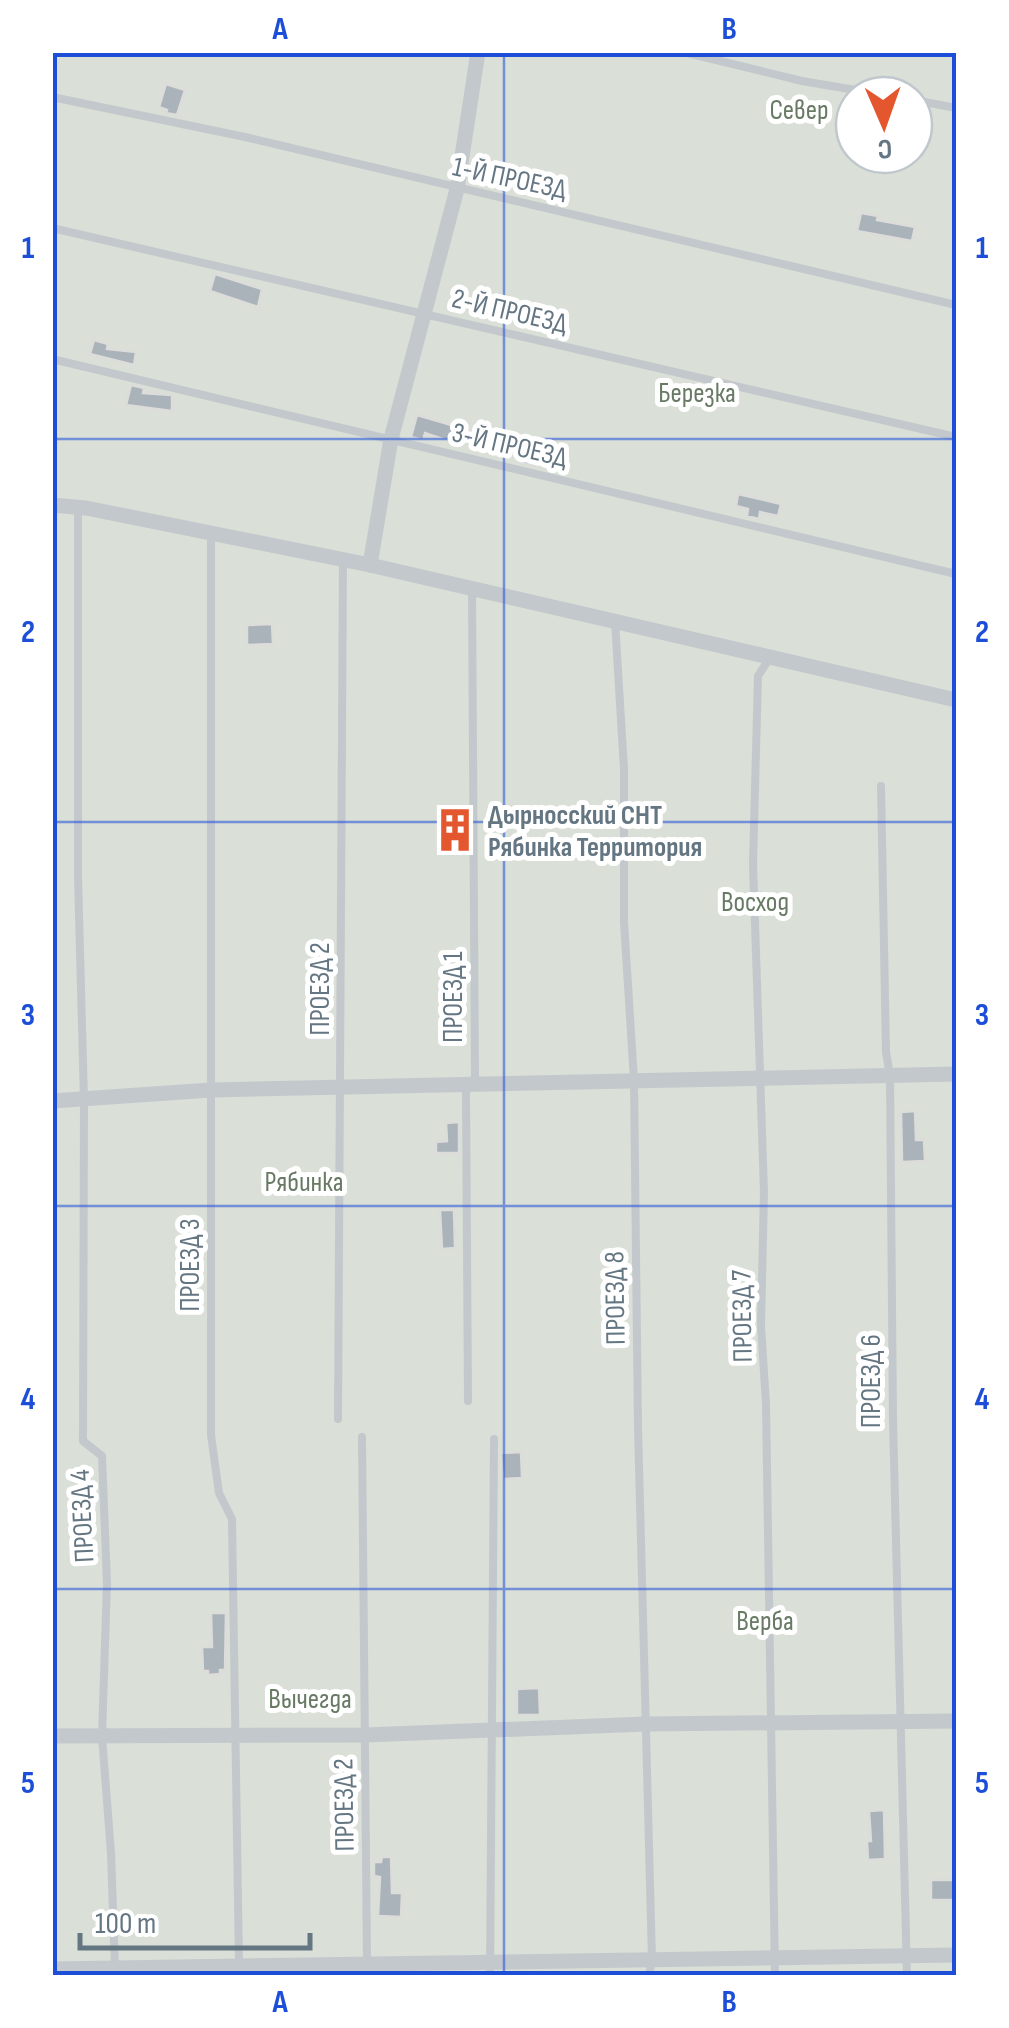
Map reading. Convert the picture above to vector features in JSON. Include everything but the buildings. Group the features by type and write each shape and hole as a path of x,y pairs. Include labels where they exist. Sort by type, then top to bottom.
{"street":[{"path":"370,564 391,438 457,189 478,52"},
{"path":"52,505 86,508 370,564 956,700"},
{"path":"52,1100 211,1090 956,1074"},
{"path":"52,1736 365,1735 646,1724 956,1721"},
{"path":"52,1969 367,1964 490,1969 651,1968 776,1958 956,1955"}],"lane":[{"path":"683,52 834,86"},
{"name":"1-Й ПРОЕЗД","path":"52,97 244,137 956,305"},
{"name":"2-Й ПРОЕЗД","path":"52,228 956,436"},
{"name":"3-Й ПРОЕЗД","path":"52,359 956,574"},
{"name":"ПРОЕЗД 4","path":"86,508 78,511 78,878 84,1100 82,1442 102,1456 107,1583 102,1736 115,1968"},
{"name":"ПРОЕЗД 3","path":"211,533 211,1434 219,1493 232,1519 240,1966"},
{"name":"ПРОЕЗД 2","path":"338,1418 343,559"},
{"name":"ПРОЕЗД 1","path":"468,1401 466,1092 475,1077 472,589"},
{"name":"ПРОЕЗД 8","path":"615,621 624,769 624,922 634,1080 651,1968"},
{"name":"ПРОЕЗД 7","path":"769,659 758,676 752,864 764,1192 762,1326 775,1976"},
{"name":"ПРОЕЗД 6","path":"880,786 886,1052 890,1076 907,1976"},
{"name":"ПРОЕЗД 2","path":"362,1437 367,1964"},
{"path":"490,1969 494,1439"},
{"path":"345,1976 345,1972 367,1964"},
{"path":"217,1976 217,1971 240,1966"},
{"path":"90,1976 115,1968"}],"green space":[{"path":"52,53 956,53 956,1975 53,1975"}],"place":[{"name":"Дырносский СНТ Рябинка Территория","path":"455,830"}],"park label":[{"name":"Север","path":"799,109"},
{"name":"Березка","path":"697,392"},
{"name":"Восход","path":"755,901"},
{"name":"Рябинка","path":"304,1181"},
{"name":"Верба","path":"765,1620"},
{"name":"Вычегда","path":"310,1698"}]}
